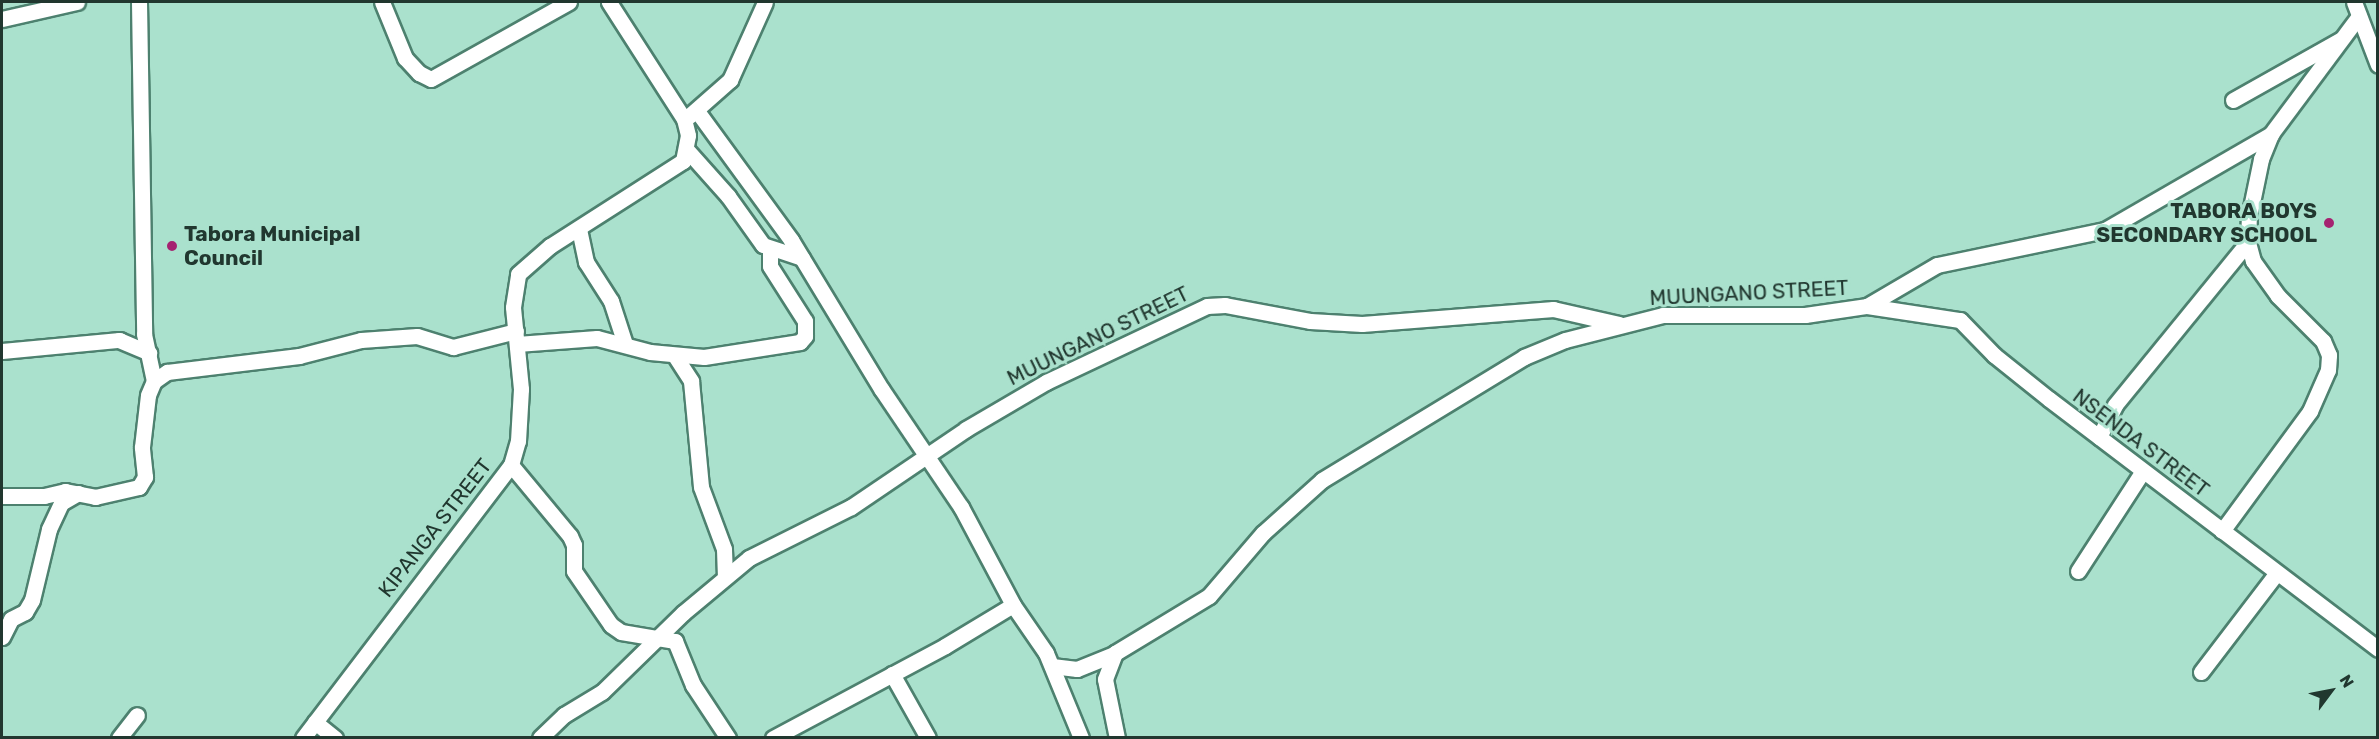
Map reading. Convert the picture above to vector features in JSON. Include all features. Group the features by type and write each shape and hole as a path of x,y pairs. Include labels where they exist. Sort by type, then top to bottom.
{"street":[{"path":"2,19 77,2"},
{"path":"139,2 144,334 154,381"},
{"path":"382,2 405,58 419,73 432,79 569,2"},
{"path":"609,2 684,119 687,150 728,196 757,239 770,249 801,258"},
{"path":"684,119 697,111 730,80 765,2"},
{"path":"2354,2 2378,65"},
{"name":"MUUNGANO STREET","path":"2222,531 2310,411 2328,370 2329,355 2323,341 2262,276 2248,242 2256,181 2271,134 2359,16"},
{"path":"2233,100 2299,59 2342,38"},
{"path":"697,111 801,258 882,390 928,454 961,507 1013,605 1052,666 1081,738"},
{"name":"MUUNGANO STREET","path":"1052,666 1077,669 1115,653 1209,596 1263,533 1322,480 1524,357 1621,324 1675,314 1805,315 1867,306 1937,266 2105,230 2271,134"},
{"name":"KIPANGA STREET","path":"303,738 511,465 518,441 521,389 513,292 518,274 530,261 672,172 683,162 687,150"},
{"path":"579,229 586,262 611,301 625,344"},
{"path":"2099,437 2115,405 2248,242"},
{"path":"2,496 78,493 94,497 124,493 144,483 142,447 147,395 154,381 177,369 299,356 361,340 417,336 453,347 517,338 597,338 675,356 704,357 800,342 805,336 805,321 770,266 770,249"},
{"name":"MUUNGANO STREET","path":"540,738 564,716 602,692 659,636 725,576 749,558 880,489 928,454 1046,382 1208,306 1226,304 1310,321 1362,324 1431,316 1553,309 1621,324"},
{"name":"NSENDA STREET","path":"1867,306 1960,320 1994,355 2276,574 2378,649"},
{"path":"2,351 119,340 149,353"},
{"path":"675,356 691,381 701,487 724,549 725,576"},
{"path":"691,381 704,357"},
{"path":"511,465 570,537 574,545 574,571 611,625 621,632 659,636 676,643 693,685 728,738"},
{"path":"2078,571 2142,471"},
{"path":"2,637 11,619 25,612 32,600 49,529 61,503 78,493"},
{"path":"2201,672 2276,574"},
{"path":"773,738 1013,605"},
{"path":"1115,653 1105,679 1117,738"},
{"path":"892,674 928,738"},
{"path":"118,738 137,715"},
{"path":"315,722 335,738"}],"place":[{"name":"TABORA BOYS SECONDARY SCHOOL","path":"2329,223"},
{"name":"Tabora Municipal Council","path":"172,246"}]}
